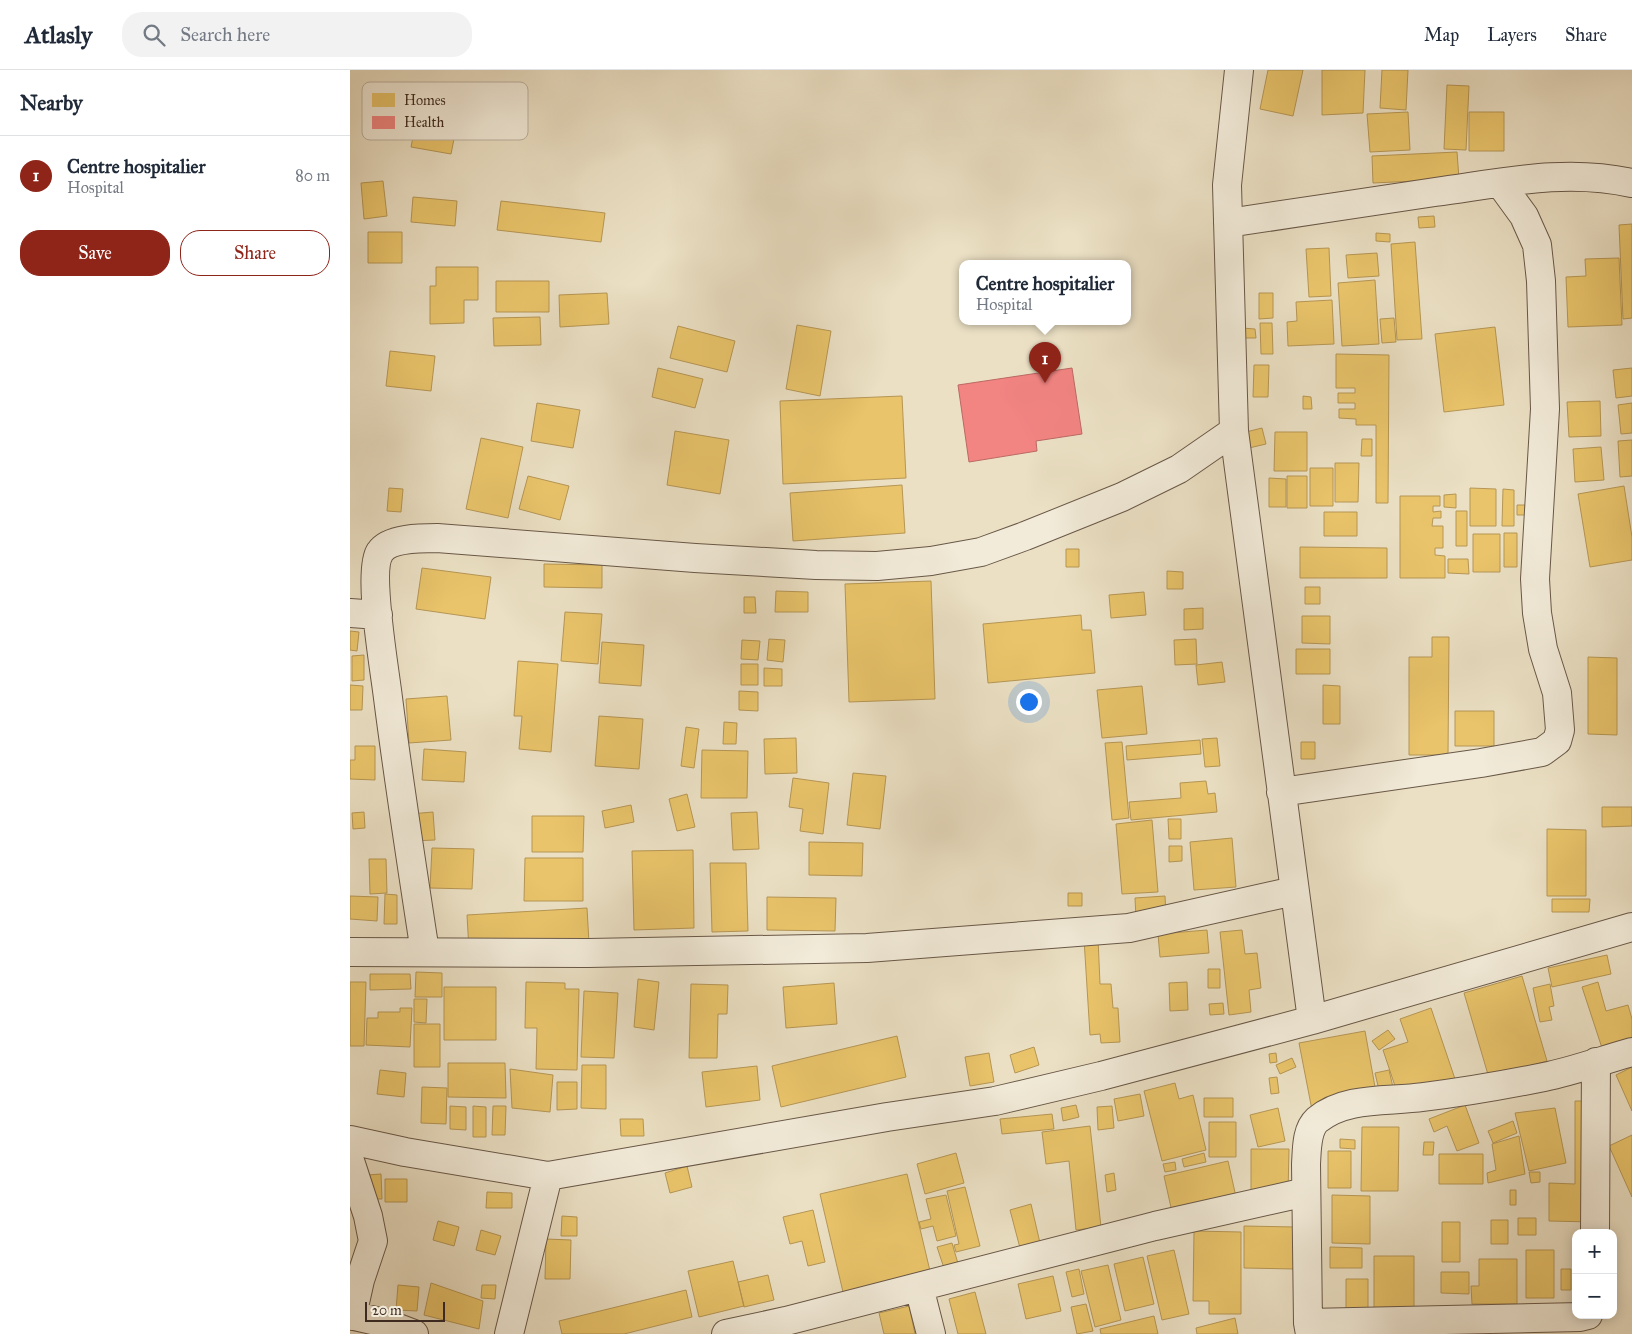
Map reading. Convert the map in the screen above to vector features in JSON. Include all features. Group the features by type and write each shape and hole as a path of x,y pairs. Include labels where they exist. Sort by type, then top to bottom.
{"street":[{"path":"1239,70 1227,185 1234,431 1312,1020"},
{"path":"1228,223 1561,175 1632,183"},
{"path":"1281,792 1481,764 1542,752 1557,740 1559,736 1557,693 1543,648 1536,613 1535,579 1545,409 1541,281 1537,245 1524,216 1500,183"},
{"path":"425,952 402,800 378,615 376,562 380,551 390,544 414,538 437,538 695,558 816,565 877,566 931,561 981,552 1026,536 1122,496 1178,469 1234,431"},
{"path":"350,613 378,615"},
{"path":"350,952 588,953 877,948 1129,928 1294,891"},
{"path":"350,1140 405,1152 548,1176 887,1117 995,1101 1101,1076 1312,1020 1632,927"},
{"path":"1572,1317 1309,1328 1306,1192 1307,1150 1310,1129 1316,1121 1330,1112 1350,1104 1422,1097 1546,1076 1632,1052"},
{"path":"1595,1229 1596,1062"},
{"path":"350,1161 360,1225 373,1241 351,1316 385,1323 414,1334"},
{"path":"509,1334 548,1176"},
{"path":"726,1334 786,1321 1155,1226 1306,1192"},
{"path":"919,1287 931,1334"}],"building: Homes":[{"path":"1268,70 1303,70 1293,116 1260,109"},
{"path":"1322,70 1365,70 1363,113 1322,115"},
{"path":"1382,70 1408,70 1406,110 1380,108"},
{"path":"1447,85 1469,86 1466,150 1444,149"},
{"path":"1408,112 1410,150 1370,152 1367,114"},
{"path":"1469,112 1504,112 1504,151 1469,151"},
{"path":"412,140 454,140 451,154 411,147"},
{"path":"1457,152 1459,179 1373,183 1372,156"},
{"path":"383,181 387,216 364,219 361,183"},
{"path":"413,197 457,201 455,226 411,222"},
{"path":"501,201 605,213 601,242 497,230"},
{"path":"1434,216 1435,227 1419,228 1418,217"},
{"path":"1632,224 1632,318 1623,319 1619,225"},
{"path":"368,232 402,232 402,263 368,263"},
{"path":"1376,233 1390,234 1390,242 1376,241"},
{"path":"1415,242 1422,339 1397,340 1391,244"},
{"path":"1329,248 1331,296 1309,297 1306,249"},
{"path":"1377,253 1379,276 1348,278 1346,255"},
{"path":"1619,258 1622,325 1568,327 1566,277 1586,276 1585,259"},
{"path":"436,267 478,267 478,300 464,300 464,323 430,324 430,286 436,286"},
{"path":"1375,280 1379,344 1342,346 1338,283"},
{"path":"496,281 549,281 549,312 496,312"},
{"path":"607,293 609,324 560,327 559,295"},
{"path":"1259,293 1273,293 1273,318 1259,319"},
{"path":"1332,300 1334,344 1288,346 1287,322 1297,321 1296,302"},
{"path":"540,317 541,345 494,346 493,318"},
{"path":"1394,318 1396,342 1382,343 1380,319"},
{"path":"1260,323 1272,323 1273,354 1261,354"},
{"path":"797,325 831,331 820,396 786,389"},
{"path":"678,326 735,341 727,372 670,358"},
{"path":"1495,327 1504,405 1444,412 1435,334"},
{"path":"1242,328 1255,329 1256,338 1242,338"},
{"path":"390,351 435,356 431,391 386,386"},
{"path":"1336,354 1389,355 1388,503 1376,503 1376,425 1356,425 1356,419 1339,418 1339,409 1355,409 1355,403 1338,403 1338,393 1355,393 1355,388 1336,388"},
{"path":"1254,365 1269,365 1268,397 1253,397"},
{"path":"658,368 703,379 695,408 652,397"},
{"path":"1632,368 1632,396 1616,398 1613,370"},
{"path":"902,396 906,478 783,484 780,401"},
{"path":"1303,396 1311,397 1312,409 1303,409"},
{"path":"1600,401 1601,436 1569,437 1567,402"},
{"path":"537,403 580,410 573,448 531,441"},
{"path":"1632,403 1632,433 1621,434 1618,405"},
{"path":"1262,428 1266,444 1249,448 1246,432"},
{"path":"675,431 729,440 720,494 667,485"},
{"path":"1275,432 1307,432 1307,471 1274,471"},
{"path":"481,438 523,447 508,518 466,509"},
{"path":"1362,439 1372,439 1372,456 1361,456"},
{"path":"1632,440 1632,476 1620,477 1618,441"},
{"path":"1601,447 1604,480 1575,482 1573,449"},
{"path":"1335,463 1359,463 1358,502 1335,502"},
{"path":"1310,468 1333,468 1333,506 1310,506"},
{"path":"528,476 569,486 560,520 519,509"},
{"path":"1287,476 1307,476 1307,508 1287,508"},
{"path":"1269,478 1286,479 1286,507 1269,507"},
{"path":"902,485 905,533 793,541 790,493"},
{"path":"1624,486 1632,537 1632,560 1590,567 1578,494"},
{"path":"389,488 403,489 401,512 387,511"},
{"path":"1470,488 1496,489 1496,526 1470,526"},
{"path":"1503,489 1514,490 1514,526 1502,526"},
{"path":"1456,494 1456,508 1444,507 1444,495"},
{"path":"1400,496 1440,496 1440,506 1433,506 1433,512 1441,511 1441,518 1433,518 1432,526 1443,526 1443,548 1435,548 1435,555 1445,556 1445,578 1400,578"},
{"path":"1517,505 1525,505 1525,515 1517,515"},
{"path":"1456,511 1467,511 1467,546 1456,546"},
{"path":"1324,512 1357,512 1357,536 1324,536"},
{"path":"1504,533 1517,533 1517,567 1504,567"},
{"path":"1473,534 1500,534 1500,572 1473,572"},
{"path":"1300,547 1387,548 1387,578 1300,578"},
{"path":"1066,549 1079,549 1079,567 1066,567"},
{"path":"1448,559 1468,559 1469,574 1448,573"},
{"path":"544,564 602,565 602,588 544,587"},
{"path":"422,568 491,577 485,619 416,609"},
{"path":"1167,571 1183,572 1183,589 1167,589"},
{"path":"931,581 935,699 849,702 845,584"},
{"path":"1305,587 1320,587 1320,604 1305,604"},
{"path":"776,591 808,592 808,612 775,612"},
{"path":"1144,592 1146,615 1111,618 1109,595"},
{"path":"744,597 755,597 756,613 744,613"},
{"path":"1203,608 1203,629 1184,630 1184,609"},
{"path":"565,612 602,614 598,664 561,661"},
{"path":"1081,615 1082,630 1091,630 1095,673 988,683 983,624"},
{"path":"1302,616 1330,616 1330,644 1302,643"},
{"path":"350,631 359,632 357,651 350,650"},
{"path":"1432,637 1449,637 1448,755 1409,755 1409,657 1432,657"},
{"path":"769,639 785,640 783,662 767,660"},
{"path":"1196,639 1197,664 1175,665 1174,640"},
{"path":"742,640 760,641 758,660 741,659"},
{"path":"602,642 644,645 641,686 599,683"},
{"path":"1296,649 1330,649 1330,674 1296,674"},
{"path":"364,655 364,680 352,681 352,656"},
{"path":"1588,657 1617,658 1617,735 1588,734"},
{"path":"518,661 558,664 551,752 519,749 522,716 514,716"},
{"path":"1222,662 1225,682 1198,685 1196,665"},
{"path":"741,664 758,664 758,685 741,685"},
{"path":"764,668 782,669 782,686 764,686"},
{"path":"350,685 363,686 362,710 350,710"},
{"path":"1323,685 1340,686 1340,724 1323,724"},
{"path":"1142,686 1147,734 1102,738 1097,690"},
{"path":"739,691 758,692 758,711 739,710"},
{"path":"447,696 451,740 409,743 406,699"},
{"path":"1455,711 1494,711 1494,746 1455,746"},
{"path":"599,716 643,719 639,769 595,766"},
{"path":"724,722 737,723 736,744 723,744"},
{"path":"686,727 699,729 694,768 681,766"},
{"path":"796,738 797,773 765,774 764,739"},
{"path":"1217,738 1220,766 1205,767 1202,739"},
{"path":"1200,740 1201,754 1127,760 1126,746"},
{"path":"1122,742 1129,818 1112,820 1105,743"},
{"path":"1301,742 1315,742 1315,759 1301,759"},
{"path":"355,746 375,746 375,780 350,779 350,760 355,760"},
{"path":"424,749 466,752 464,782 422,780"},
{"path":"702,750 748,751 747,798 701,798"},
{"path":"853,773 886,776 880,829 847,825"},
{"path":"793,778 829,783 823,834 800,831 803,809 789,807"},
{"path":"1206,781 1208,794 1215,793 1217,812 1131,820 1129,802 1181,798 1180,783"},
{"path":"687,794 695,827 677,831 669,799"},
{"path":"631,805 634,822 605,828 602,811"},
{"path":"1602,807 1632,807 1632,826 1602,827"},
{"path":"364,812 365,828 353,829 352,813"},
{"path":"433,812 435,840 411,841 410,814"},
{"path":"757,812 759,849 733,850 731,813"},
{"path":"532,816 584,816 583,852 532,852"},
{"path":"1168,819 1181,819 1181,839 1169,839"},
{"path":"1152,820 1158,892 1122,894 1116,824"},
{"path":"1547,829 1586,830 1586,896 1547,896"},
{"path":"1232,838 1236,887 1194,890 1190,842"},
{"path":"809,842 863,843 862,876 809,875"},
{"path":"1169,846 1182,846 1182,861 1169,862"},
{"path":"432,848 474,849 472,889 430,888"},
{"path":"693,850 694,928 634,930 632,851"},
{"path":"525,858 583,858 583,901 524,901"},
{"path":"369,859 386,859 387,893 370,894"},
{"path":"710,863 746,863 748,931 712,932"},
{"path":"1068,893 1082,893 1082,906 1068,906"},
{"path":"385,894 397,895 397,924 384,924"},
{"path":"350,896 378,897 377,921 350,919"},
{"path":"1165,896 1166,916 1136,918 1135,898"},
{"path":"767,897 836,898 835,931 767,930"},
{"path":"1552,899 1590,899 1589,912 1552,912"},
{"path":"587,908 589,943 469,950 467,915"},
{"path":"1207,930 1209,953 1160,957 1158,934"},
{"path":"1242,930 1245,954 1257,953 1261,988 1249,990 1251,1012 1229,1015 1220,932"},
{"path":"1098,938 1100,984 1111,984 1113,1008 1118,1008 1120,1042 1101,1043 1100,1034 1090,1035 1084,939"},
{"path":"1607,955 1611,974 1552,987 1548,968"},
{"path":"1208,969 1220,969 1220,988 1208,988"},
{"path":"416,972 442,973 442,997 415,997"},
{"path":"370,974 410,974 411,989 370,990"},
{"path":"1522,976 1547,1061 1489,1078 1464,993"},
{"path":"638,979 659,982 654,1030 634,1027"},
{"path":"350,982 366,982 364,1046 350,1046"},
{"path":"526,982 565,983 565,989 579,989 577,1070 536,1069 537,1028 525,1028"},
{"path":"1187,982 1188,1010 1170,1011 1169,983"},
{"path":"1598,982 1606,1011 1628,1005 1632,1019 1632,1038 1602,1048 1582,987"},
{"path":"834,983 837,1024 786,1028 783,987"},
{"path":"691,984 728,985 727,1014 718,1014 717,1058 689,1058"},
{"path":"1550,984 1554,1006 1549,1007 1552,1020 1540,1022 1533,988"},
{"path":"444,987 496,987 496,1040 444,1040"},
{"path":"584,991 618,993 614,1058 581,1057"},
{"path":"414,999 427,999 426,1023 414,1022"},
{"path":"1223,1003 1224,1014 1210,1015 1209,1004"},
{"path":"400,1008 412,1008 410,1047 366,1045 367,1018 378,1018 378,1012 400,1012"},
{"path":"1431,1008 1455,1079 1399,1098 1383,1050 1408,1042 1400,1019"},
{"path":"414,1024 440,1024 440,1067 414,1067"},
{"path":"1388,1030 1395,1039 1379,1050 1372,1041"},
{"path":"1365,1031 1377,1098 1312,1110 1299,1043"},
{"path":"897,1036 906,1077 781,1107 772,1066"},
{"path":"1034,1047 1039,1065 1015,1073 1010,1055"},
{"path":"989,1053 994,1082 970,1086 965,1057"},
{"path":"1276,1053 1277,1062 1270,1063 1269,1054"},
{"path":"1292,1058 1296,1067 1280,1074 1276,1065"},
{"path":"448,1063 505,1063 506,1098 448,1097"},
{"path":"582,1065 606,1065 606,1109 581,1108"},
{"path":"757,1066 760,1100 706,1107 702,1072"},
{"path":"1632,1067 1632,1111 1616,1075"},
{"path":"510,1069 553,1075 550,1112 512,1108"},
{"path":"380,1070 406,1073 404,1097 377,1094"},
{"path":"1389,1070 1395,1096 1381,1099 1375,1073"},
{"path":"1277,1077 1279,1093 1271,1094 1269,1078"},
{"path":"557,1082 577,1082 577,1109 557,1110"},
{"path":"1175,1083 1179,1099 1193,1095 1206,1150 1162,1161 1144,1091"},
{"path":"422,1087 447,1088 446,1124 421,1123"},
{"path":"1140,1094 1144,1116 1118,1121 1114,1099"},
{"path":"1204,1098 1233,1098 1233,1117 1204,1117"},
{"path":"1575,1101 1593,1101 1592,1222 1549,1221 1549,1183 1575,1184"},
{"path":"1076,1105 1079,1117 1063,1121 1061,1108"},
{"path":"1465,1105 1479,1143 1457,1151 1447,1126 1434,1132 1429,1119"},
{"path":"450,1106 466,1107 466,1130 450,1129"},
{"path":"473,1106 486,1107 486,1137 473,1137"},
{"path":"493,1106 506,1106 505,1135 492,1135"},
{"path":"1112,1106 1114,1128 1098,1130 1097,1107"},
{"path":"1278,1108 1285,1141 1258,1147 1250,1115"},
{"path":"1555,1108 1566,1163 1529,1171 1515,1113"},
{"path":"1052,1114 1054,1129 1002,1134 1000,1119"},
{"path":"620,1119 643,1119 644,1136 621,1136"},
{"path":"1513,1121 1517,1133 1493,1143 1488,1131"},
{"path":"1209,1122 1236,1122 1236,1157 1209,1157"},
{"path":"1090,1126 1101,1227 1076,1230 1069,1161 1046,1164 1042,1132"},
{"path":"1362,1127 1399,1127 1398,1191 1361,1191"},
{"path":"1632,1135 1632,1197 1609,1146"},
{"path":"1519,1136 1525,1174 1488,1183 1487,1173 1496,1170 1492,1144"},
{"path":"1340,1139 1355,1140 1355,1149 1340,1148"},
{"path":"1424,1142 1434,1142 1433,1155 1423,1155"},
{"path":"1251,1149 1289,1149 1288,1193 1251,1193"},
{"path":"1328,1151 1351,1151 1351,1188 1328,1188"},
{"path":"956,1153 964,1183 925,1194 917,1164"},
{"path":"1204,1153 1206,1162 1184,1167 1182,1159"},
{"path":"1439,1154 1483,1154 1483,1184 1439,1184"},
{"path":"1228,1161 1236,1197 1172,1212 1164,1176"},
{"path":"1175,1162 1176,1170 1165,1172 1163,1164"},
{"path":"687,1166 692,1187 670,1193 665,1173"},
{"path":"1529,1172 1540,1172 1540,1182 1531,1183"},
{"path":"1114,1173 1116,1190 1107,1192 1105,1175"},
{"path":"381,1174 382,1199 369,1199 368,1175"},
{"path":"907,1174 930,1271 843,1292 820,1194"},
{"path":"385,1179 407,1179 407,1202 385,1202"},
{"path":"965,1187 980,1246 956,1252 954,1245 959,1244 947,1191"},
{"path":"1510,1190 1516,1190 1516,1205 1510,1205"},
{"path":"487,1192 512,1193 512,1208 486,1208"},
{"path":"946,1195 956,1236 937,1241 933,1226 921,1229 919,1222 931,1219 926,1199"},
{"path":"1332,1195 1370,1196 1370,1244 1332,1243"},
{"path":"1031,1204 1040,1243 1020,1248 1010,1210"},
{"path":"813,1210 825,1262 808,1266 802,1241 790,1244 783,1217"},
{"path":"562,1216 577,1217 577,1236 561,1236"},
{"path":"1518,1218 1536,1218 1536,1235 1518,1235"},
{"path":"1491,1220 1508,1220 1508,1244 1491,1244"},
{"path":"438,1221 459,1227 454,1246 433,1240"},
{"path":"1442,1222 1460,1222 1460,1262 1442,1262"},
{"path":"1244,1226 1295,1227 1295,1269 1244,1268"},
{"path":"481,1230 501,1236 495,1255 476,1250"},
{"path":"1194,1231 1241,1232 1241,1314 1209,1314 1209,1301 1193,1301"},
{"path":"546,1239 571,1240 570,1279 545,1279"},
{"path":"952,1243 959,1267 945,1271 937,1247"},
{"path":"1330,1247 1362,1248 1362,1268 1330,1268"},
{"path":"1174,1250 1189,1314 1162,1320 1147,1256"},
{"path":"1526,1250 1554,1250 1554,1298 1526,1298"},
{"path":"1374,1256 1414,1256 1414,1313 1374,1313"},
{"path":"1143,1257 1154,1304 1125,1311 1114,1264"},
{"path":"1479,1259 1517,1259 1517,1304 1472,1304 1471,1286 1479,1286"},
{"path":"733,1261 744,1306 699,1317 688,1271"},
{"path":"1108,1265 1121,1320 1095,1327 1081,1271"},
{"path":"1079,1269 1084,1294 1072,1297 1066,1272"},
{"path":"1561,1269 1571,1269 1571,1290 1561,1290"},
{"path":"1441,1272 1469,1272 1469,1294 1441,1293"},
{"path":"768,1275 774,1300 744,1307 738,1282"},
{"path":"1053,1276 1061,1311 1026,1319 1018,1284"},
{"path":"1346,1279 1368,1279 1368,1309 1346,1309"},
{"path":"431,1283 483,1301 479,1329 424,1315"},
{"path":"398,1285 419,1287 417,1311 396,1310"},
{"path":"482,1285 496,1285 495,1299 481,1298"},
{"path":"686,1290 692,1317 624,1334 562,1334 559,1321"},
{"path":"975,1292 986,1334 958,1334 949,1299"},
{"path":"1086,1304 1093,1331 1077,1334 1071,1307"},
{"path":"909,1306 915,1334 884,1334 879,1313"},
{"path":"1154,1316 1158,1334 1101,1334 1100,1329"},
{"path":"1235,1318 1238,1334 1197,1334 1196,1328"}],"building: Health":[{"path":"1072,368 1082,434 1036,441 1037,451 969,462 958,385"}],"place":[{"name":"Centre hospitalier","path":"1045,383"}]}
